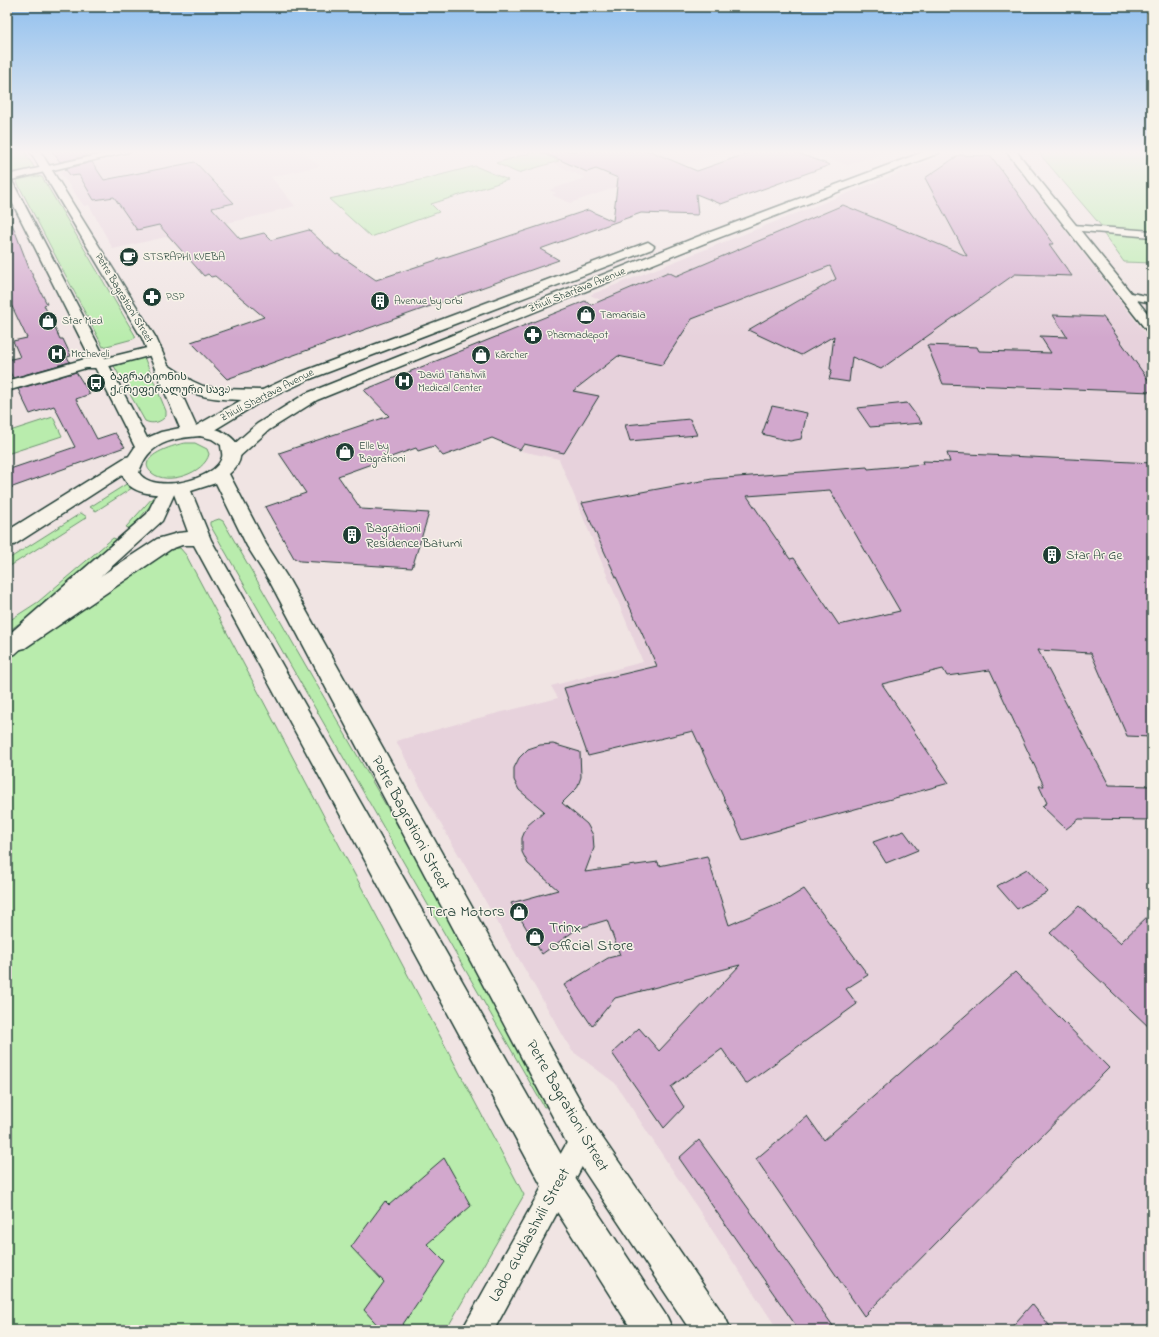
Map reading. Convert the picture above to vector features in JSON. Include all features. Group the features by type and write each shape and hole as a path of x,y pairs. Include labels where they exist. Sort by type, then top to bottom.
{"main road":[{"path":"23,213 94,360 144,448"},
{"name":"Petre Bagrationi Street","path":"74,213 152,344 161,365 195,431"},
{"path":"712,222 735,213"},
{"name":"Zhiuli Shartava Avenue","path":"219,472 228,464 232,454 263,427 310,397 772,213"},
{"path":"1062,213 1152,328"},
{"name":"Zhiuli Shartava Avenue","path":"195,431 261,395 321,368 661,241"},
{"path":"7,386 152,344"},
{"path":"161,365 176,379 188,386 213,394 261,395"},
{"path":"7,540 132,461 144,448 160,438 195,431 210,432 225,438 229,443 232,454"},
{"path":"132,461 130,473 136,482 149,488 174,489 202,482 219,472"},
{"name":"Petre Bagrationi Street","path":"219,472 258,546 279,580 583,1139 712,1330"},
{"path":"174,489 559,1184 654,1330"},
{"path":"12,645 154,517 174,489"},
{"path":"12,645 164,544 176,538 201,540"}],"street":[{"path":"1073,228 1152,234"},
{"path":"1126,295 1152,300"},
{"name":"Lado Gudiashvili Street","path":"477,1330 583,1139"}],"shaded area":[{"path":"94,213 269,213 113,249"},
{"path":"797,213 1052,213 1152,342 1152,1330 778,1330 615,1083 572,1051 431,807 396,741 558,698 551,686 643,662 559,459 521,451 623,311 590,295"}],"green space":[{"path":"33,213 63,213 136,337 103,347"},
{"path":"345,213 435,213 371,237"},
{"path":"1090,213 1152,213 1152,232 1103,228"},
{"path":"1103,233 1152,237 1152,263 1124,262"},
{"path":"144,357 166,411 166,416 164,418 154,423 145,421 114,366"},
{"path":"53,417 62,436 7,454 7,432"},
{"path":"186,443 195,443 207,449 209,454 201,467 185,476 176,478 159,477 152,473 148,467 148,462 152,457 158,452"},
{"path":"128,483 132,488 96,511 90,507"},
{"path":"155,495 159,495 131,529 126,527"},
{"path":"81,513 87,517 7,568 7,560"},
{"path":"219,519 223,521 553,1097 551,1106 544,1107 210,525 210,522"},
{"path":"113,538 119,540 52,600 7,632 7,622 38,602"},
{"path":"180,548 186,555 524,1195 446,1330 7,1330 7,659 155,554 167,549"}],"building":[{"path":"8,213 29,268 47,304 44,305 60,339 63,339 71,356 67,357 70,362 13,378 7,367 7,360 20,357 13,341 27,338 7,296"},
{"path":"125,213 217,213 240,239 264,233 271,240 309,230 336,255 338,254 376,280 578,213 596,213 613,221 614,213 640,213 540,249 559,260 227,379 191,342 264,317 215,276 211,277 208,274 204,276 159,225 137,230"},
{"path":"652,213 698,213 698,215"},
{"path":"823,213 863,213 967,256 944,213 1032,213 1054,244 1049,244 1072,276 1015,274 881,369 852,357 849,382 829,379 832,370 830,369 834,336 801,355 748,330 836,279 830,266 692,319 662,365 618,356 573,391 599,396 564,453 524,444 520,450 492,438 443,456 434,446 418,451 416,448 338,476 361,509 429,513 412,568 300,561 294,558 265,507 306,493 279,453 389,416 364,390 585,301 591,305 668,272 676,276"},
{"path":"1053,315 1103,317 1152,385 1152,392 943,384 927,345 977,347 979,351 1051,353 1040,336 1067,337"},
{"path":"76,372 90,394 76,399 97,439 115,433 125,447 7,489 7,470 75,447 54,406 30,414 18,389"},
{"path":"907,403 922,423 870,427 857,408"},
{"path":"772,406 807,413 801,439 790,441 762,434"},
{"path":"690,419 697,435 630,441 625,425"},
{"path":"947,453 1152,463 1152,737 1127,736 1091,653 1038,650 1109,785 1152,786 1152,820 1079,819 1066,829 1042,806 1047,803 1039,786 1044,786 990,670 947,676 943,669 882,684 949,783 743,840 693,731 588,756 564,688 657,666 582,503 712,479 867,467 868,469 923,464 922,461 950,462","holes":["830,490 900,611 839,625 794,558 790,559 747,496"]},
{"path":"553,744 580,752 581,777 577,788 562,803 587,824 593,835 594,848 585,872 658,862 659,866 707,856 729,925 783,902 804,889 868,975 846,989 857,1004 746,1084 722,1049 671,1087 684,1107 664,1128 612,1053 639,1028 659,1051 740,965 615,998 592,1026 564,985 608,958 620,955 607,920 577,929 542,954 511,903 558,890 528,864 522,852 522,838 527,826 544,811 519,790 514,780 514,768 519,758 528,749 540,745"},
{"path":"904,831 918,850 886,863 873,842"},
{"path":"1027,869 1048,892 1017,909 997,886"},
{"path":"1079,906 1120,943 1152,912 1152,1030 1050,933"},
{"path":"1015,972 1109,1068 864,1316 756,1159 807,1116 824,1140"},
{"path":"699,1140 836,1330 799,1330 679,1158"},
{"path":"444,1158 471,1206 427,1244 445,1262 399,1330 382,1330 364,1310 384,1282 351,1247 385,1201 389,1205"},
{"path":"1032,1304 1053,1330 1009,1330"}],"place":[{"name":"STSRAPHI KVEBA","path":"129,257"},
{"name":"PSP","path":"152,297"},
{"name":"Avenue by Orbi","path":"380,301"},
{"name":"Tamarisia","path":"586,315"},
{"name":"Star Med","path":"48,321"},
{"name":"Pharmadepot","path":"533,335"},
{"name":"Mrcheveli","path":"57,354"},
{"name":"Kärcher","path":"481,355"},
{"name":"David Tatishvili Medical Center","path":"404,381"},
{"name":"ბაგრატიონის ქ.(რეფერალური სავ.)","path":"96,383"},
{"name":"Elle by Bagrationi","path":"345,452"},
{"name":"Bagrationi Residence Batumi","path":"352,535"},
{"name":"Star Ar Ge","path":"1052,555"},
{"name":"Tera Motors","path":"519,912"},
{"name":"Trinx Official Store","path":"535,937"}]}
